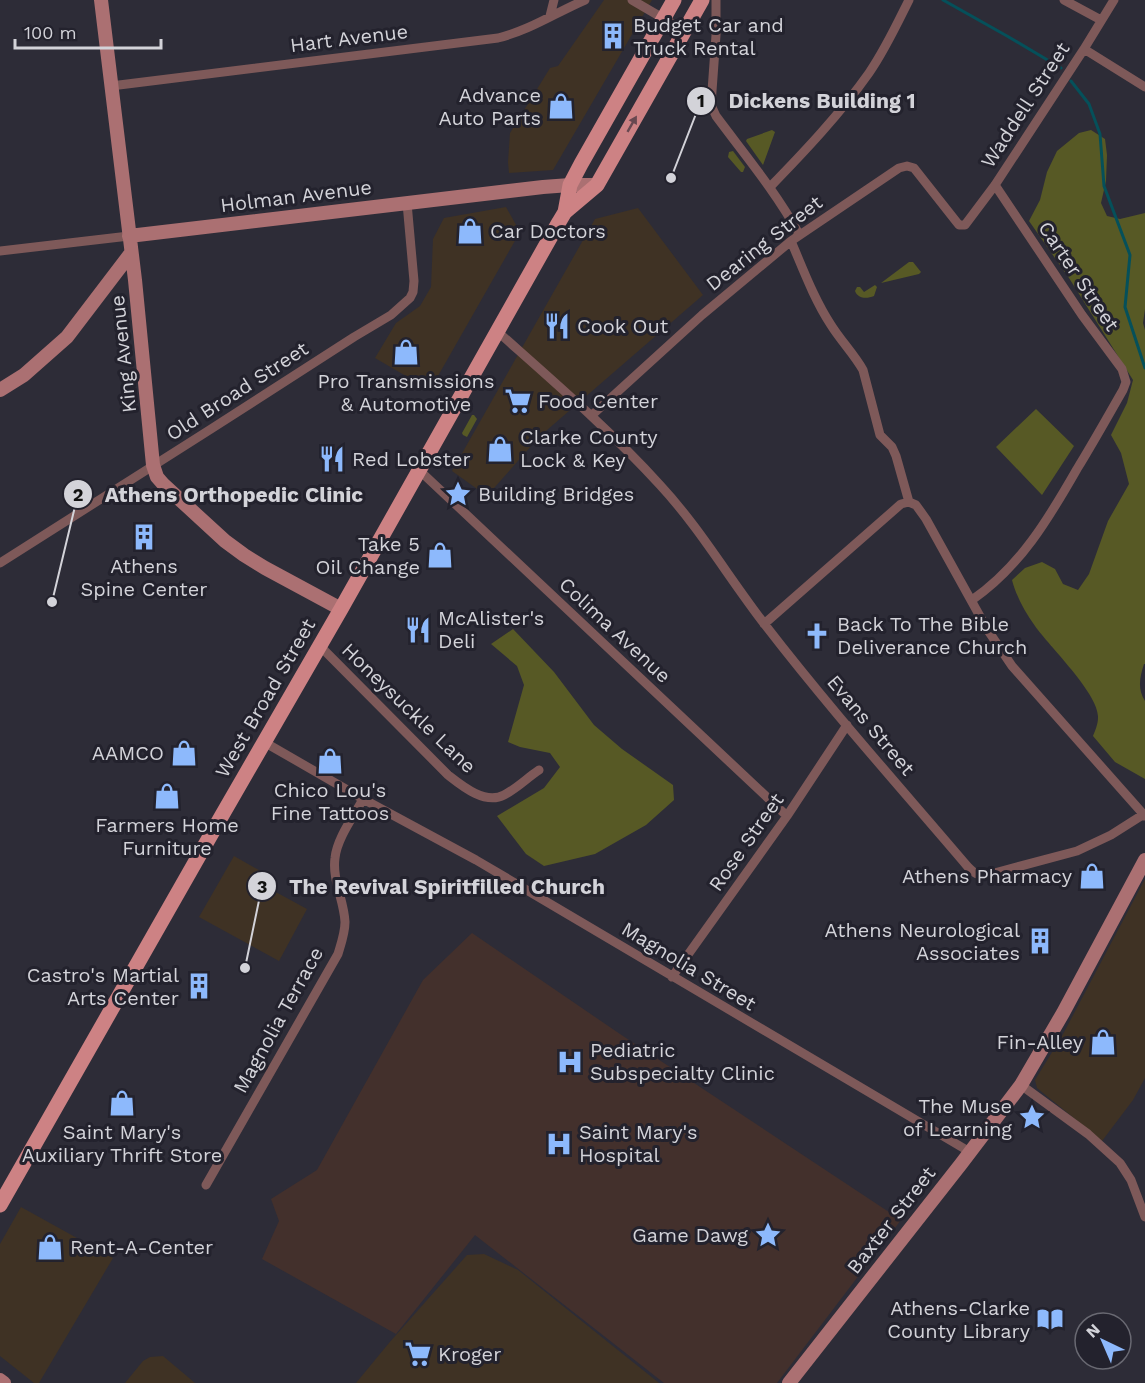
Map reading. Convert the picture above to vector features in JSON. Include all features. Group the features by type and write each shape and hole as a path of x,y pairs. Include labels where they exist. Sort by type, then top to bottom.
{"main road":[{"name":"West Broad Street","path":"0,1205 498,332 565,212 570,185 580,164 674,0"},
{"name":"West Broad Street","path":"565,212 597,185 702,0"}],"street":[{"name":"King Avenue","path":"101,0 153,465 157,477 225,541 258,564 341,609"},
{"path":"550,16 554,0"},
{"name":"Hart Avenue","path":"111,86 498,38 518,33 585,0"},
{"path":"632,0 685,31"},
{"path":"716,0 711,105 716,116 770,187 799,234"},
{"path":"770,187 805,150 871,71 909,0"},
{"path":"1064,0 1101,20"},
{"name":"Waddell Street","path":"961,226 969,222 995,185 1114,0"},
{"path":"1084,49 1145,87"},
{"name":"Dearing Street","path":"591,416 702,315 799,234 899,168 907,166 914,168 961,226"},
{"name":"Holman Avenue","path":"0,251 407,202 570,185 597,185"},
{"name":"Carter Street","path":"972,600 996,581 1041,531 1126,382 1122,369 1082,315 995,185"},
{"name":"Old Broad Street","path":"0,563 391,315 404,304 413,292 414,281 407,202"},
{"path":"791,241 821,308 863,370 880,435 892,447 896,456 909,502"},
{"path":"0,390 24,375 67,337 131,253"},
{"name":"Evans Street","path":"498,332 591,416 640,464 679,507 764,624 968,867 978,875 987,875 1068,854 1111,835 1144,815"},
{"name":"Colima Avenue","path":"419,471 787,816"},
{"path":"764,624 901,504 905,501 909,502 916,506 926,519 987,629 1012,666 1144,815"},
{"name":"Honeysuckle Lane","path":"319,645 448,775 464,788 483,797 501,797 539,770"},
{"name":"Rose Street","path":"672,977 787,816 847,725"},
{"name":"Magnolia Street","path":"264,742 476,860 970,1152"},
{"name":"Magnolia Terrace","path":"206,1185 338,954 345,922 336,879 335,858 340,841 363,799"},
{"name":"Baxter Street","path":"789,1383 1021,1084 1064,1013 1145,860"},
{"path":"1021,1084 1088,1134 1120,1163 1131,1180 1145,1217"},
{"path":"0,1380 4,1383"}],"shaded area":[{"path":"604,0 652,0 553,170 509,173 510,133 550,68 558,66"},
{"path":"772,130 775,132 763,165 746,141"},
{"path":"1091,130 1105,139 1106,181 1101,203 1107,216 1120,219 1145,213 1143,323 1145,330 1145,664 1140,683 1145,701 1145,779 1115,762 1093,736 1098,718 1091,697 1031,621 1018,598 1012,580 1025,568 1042,562 1055,569 1063,584 1078,590 1089,574 1108,521 1129,484 1121,453 1111,435 1127,403 1133,380 1069,278 1029,221 1040,200 1047,172 1057,151 1079,133"},
{"path":"733,151 745,167 743,172 728,157 729,152"},
{"path":"506,207 520,232 430,390 375,358 396,323 420,306 431,287 433,239 444,218"},
{"path":"638,208 703,295 539,437 487,496 452,471 595,219"},
{"path":"909,262 913,262 921,272 919,274 881,283"},
{"path":"875,285 877,287 874,296 866,298 856,294 857,287 864,292"},
{"path":"1036,409 1074,446 1042,495 996,447"},
{"path":"472,415 477,419 467,437 462,433"},
{"path":"513,629 554,672 594,725 622,749 673,785 674,800 646,825 595,854 544,866 526,854 497,816 544,788 560,767 550,753 508,742 524,685 517,666 491,644"},
{"path":"234,856 266,874 261,884 307,909 279,961 199,917"},
{"path":"1145,879 1145,1078 1133,1100 1102,1141 1037,1088 1035,1080 1062,1036"},
{"name":"Saint Mary's Hospital","path":"472,933 901,1220 777,1383 664,1383 475,1235 396,1334 262,1259 279,1221 271,1199 317,1170 423,980"},
{"path":"21,1207 113,1258 39,1383 34,1383 0,1356 0,1244"},
{"path":"484,1254 518,1270 659,1383 356,1383 467,1255"},
{"path":"163,1356 195,1383 125,1383 143,1361 150,1357"}],"waterway":[{"path":"943,0 1061,68"},
{"path":"1071,81 1089,104 1100,134 1104,186 1130,255 1125,307 1145,368"}],"place":[{"name":"Budget Car and Truck Rental","path":"613,36"},
{"name":"Advance Auto Parts","path":"561,106"},
{"name":"Dickens Building 1","path":"671,178"},
{"name":"Car Doctors","path":"470,231"},
{"name":"Cook Out","path":"557,326"},
{"name":"Pro Transmissions & Automotive","path":"406,352"},
{"name":"Food Center","path":"518,401"},
{"name":"Clarke County Lock & Key","path":"500,449"},
{"name":"Red Lobster","path":"332,459"},
{"name":"Building Bridges","path":"458,494"},
{"name":"Athens Spine Center","path":"144,537"},
{"name":"Take 5 Oil Change","path":"440,555"},
{"name":"Athens Orthopedic Clinic","path":"52,602"},
{"name":"McAlister's Deli","path":"418,630"},
{"name":"Back To The Bible Deliverance Church","path":"817,636"},
{"name":"AAMCO","path":"184,753"},
{"name":"Chico Lou's Fine Tattoos","path":"330,761"},
{"name":"Farmers Home Furniture","path":"167,796"},
{"name":"Athens Pharmacy","path":"1092,876"},
{"name":"Athens Neurological Associates","path":"1040,941"},
{"name":"The Revival Spiritfilled Church","path":"245,968"},
{"name":"Castro's Martial Arts Center","path":"199,986"},
{"name":"Fin-Alley","path":"1103,1042"},
{"name":"Pediatric Subspecialty Clinic","path":"570,1062"},
{"name":"Saint Mary's Auxiliary Thrift Store","path":"122,1103"},
{"name":"The Muse of Learning","path":"1032,1117"},
{"name":"Saint Mary's Hospital","path":"559,1144"},
{"name":"Game Dawg","path":"768,1235"},
{"name":"Rent-A-Center","path":"50,1247"},
{"name":"Athens-Clarke County Library","path":"1050,1319"},
{"name":"Kroger","path":"418,1354"}]}
